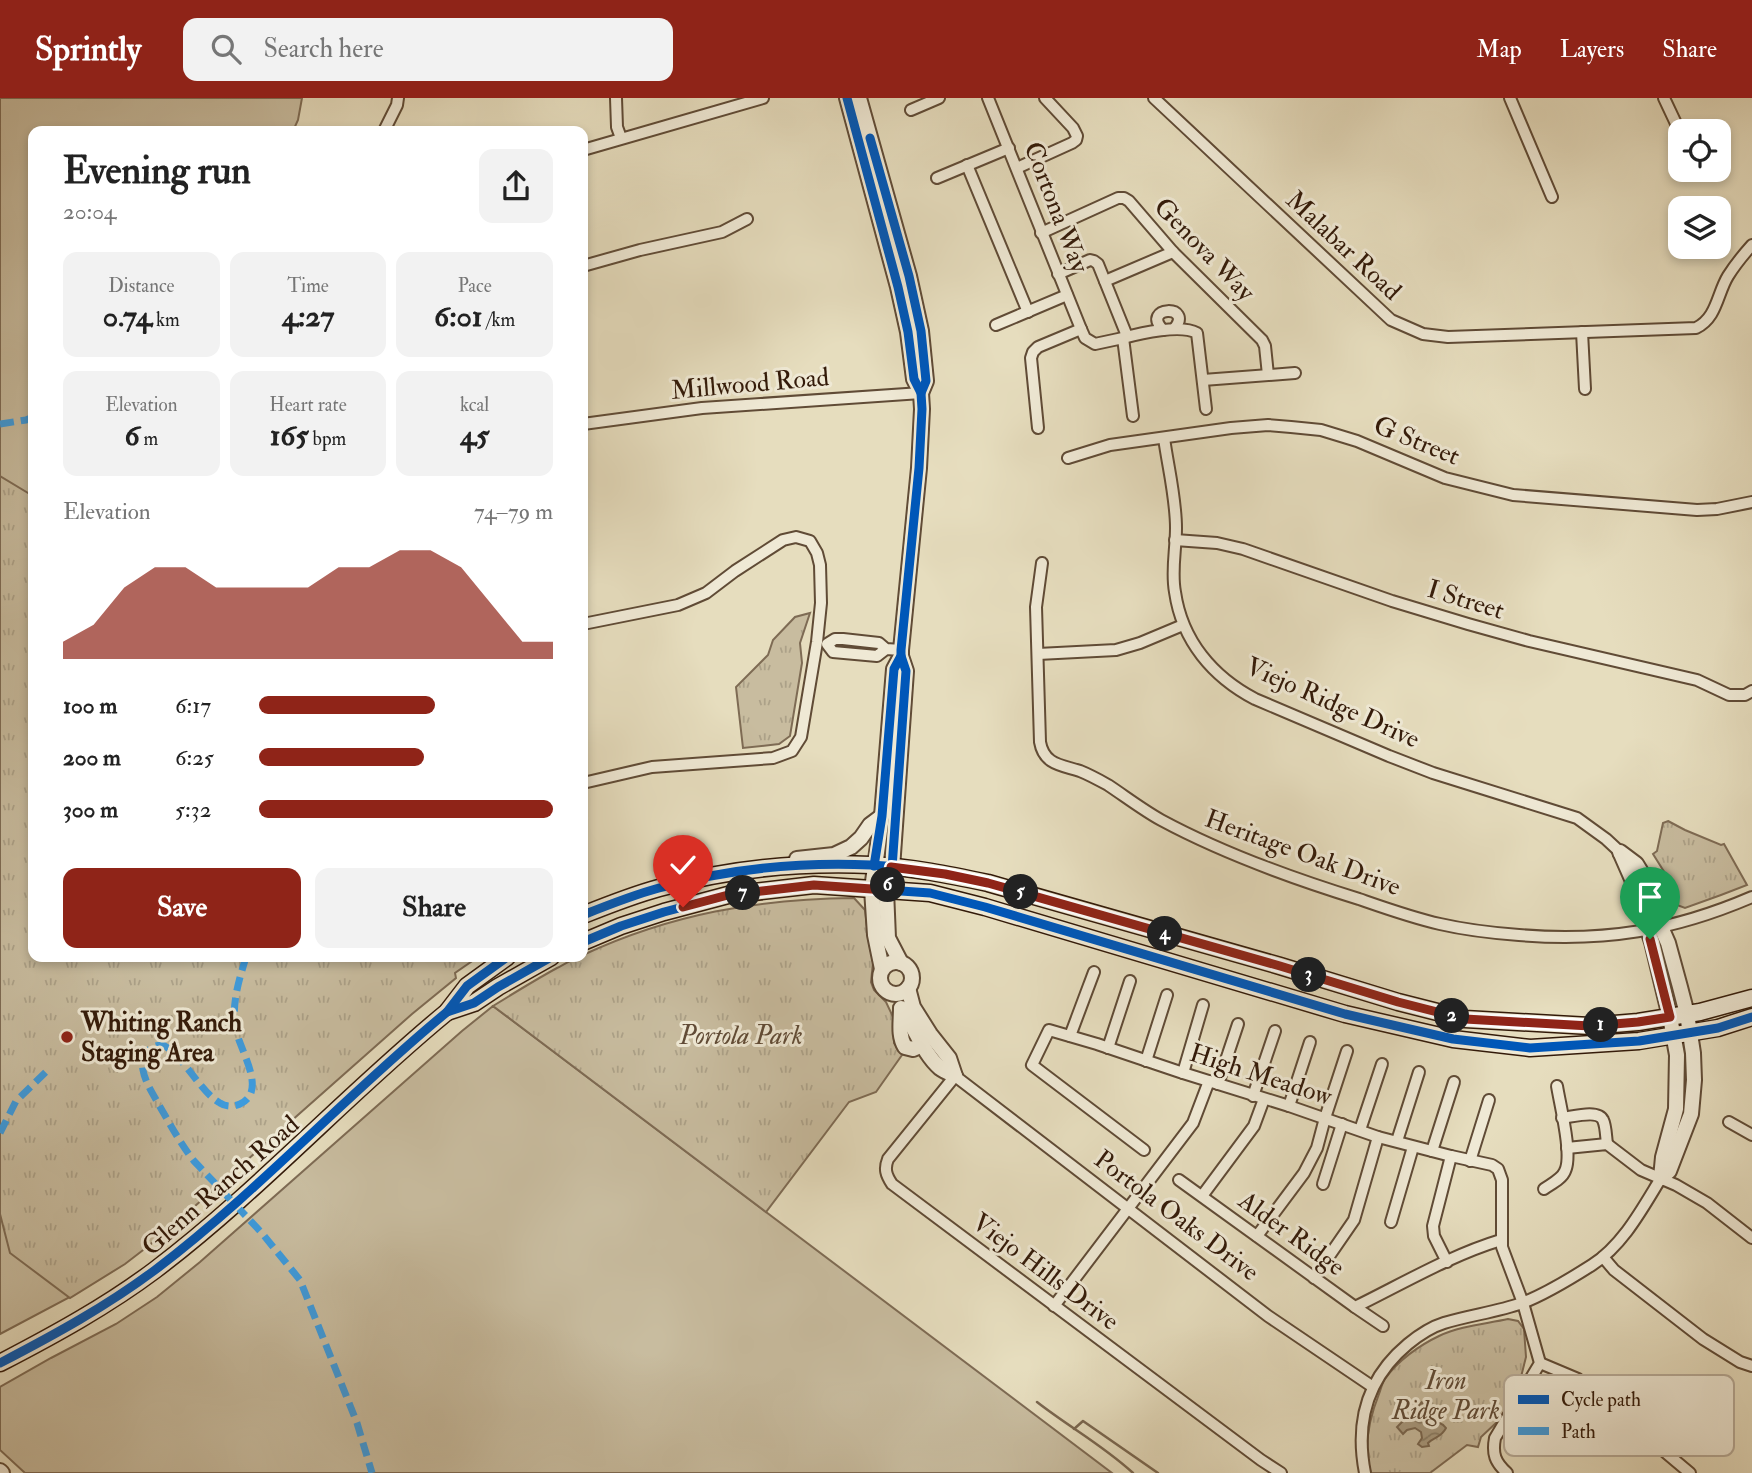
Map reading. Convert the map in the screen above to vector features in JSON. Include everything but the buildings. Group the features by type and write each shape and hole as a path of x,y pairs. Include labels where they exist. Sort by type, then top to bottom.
{"main road":[{"path":"588,913 659,888 716,875 793,866 891,867 988,883 1465,1019 1590,1026 1670,1017 1752,998"},
{"path":"588,940 632,922 728,895 814,885 879,889 942,896 1345,1014 1453,1039 1530,1048 1639,1041 1718,1028 1752,1017"},
{"name":"Glenn Ranch Road","path":"0,1363 104,1305 155,1270 247,1192 447,1012 467,986 500,962"},
{"name":"Glenn Ranch Road","path":"447,1012 474,1003 542,962"}],"street":[{"path":"386,126 398,98"},
{"path":"616,98 617,127 621,138"},
{"path":"588,148 762,98"},
{"path":"856,98 909,276 921,331 926,381 921,393 919,468 901,653 894,669 882,816 874,866 879,889"},
{"path":"911,110 939,98"},
{"name":"Cortona Way","path":"988,98 1081,329"},
{"path":"1017,168 1076,140 1073,128 1045,98"},
{"name":"Malabar Road","path":"1154,98 1391,320 1423,334 1448,337 1696,328 1707,321 1726,279 1752,245"},
{"path":"1510,98 1552,197"},
{"path":"1664,98 1674,119"},
{"path":"937,178 1009,148"},
{"path":"967,165 1028,312"},
{"name":"Genova Way","path":"1041,233 1118,198 1129,201 1173,252 1262,340 1268,375"},
{"path":"588,265 722,232 747,219"},
{"path":"1105,281 1173,252"},
{"path":"1058,274 1090,260 1098,264 1125,337 1133,416"},
{"path":"996,325 1066,295"},
{"path":"1038,428 1031,358 1033,352 1038,347 1081,329 1085,338 1095,344 1169,330 1194,331 1198,338 1206,409"},
{"path":"1582,332 1585,389"},
{"path":"1203,380 1295,373"},
{"name":"Millwood Road","path":"588,423 702,408 921,393"},
{"name":"G Street","path":"1069,458 1101,447 1268,425 1321,430 1357,441 1445,478 1513,495 1697,510 1752,502"},
{"name":"Viejo Ridge Drive","path":"1164,438 1175,513 1174,592 1183,625 1196,649 1222,678 1247,695 1389,756 1433,773 1577,818 1636,864 1650,887 1654,929 1652,942 1676,1055 1676,1109 1663,1157 1661,1178"},
{"path":"588,623 678,606 706,593 735,570 783,540 796,537 810,541 817,553 820,565 822,643 801,737 792,751 773,758 652,767 588,782"},
{"name":"I Street","path":"1175,540 1217,543 1243,549 1392,601 1504,634 1697,680 1729,695 1748,693"},
{"name":"Heritage Oak Drive","path":"1042,564 1036,607 1040,742 1046,758 1059,766 1094,777 1161,820 1203,841 1297,879 1439,924 1480,932 1583,938 1654,929 1752,897"},
{"path":"1038,654 1116,650 1183,625"},
{"path":"822,643 843,639 879,643 886,649 901,653"},
{"path":"842,653 843,639"},
{"path":"822,643 833,652 842,653 877,656 886,649"},
{"name":"Portola Oaks Drive","path":"879,889 888,938 901,963 911,974 911,984 903,991 892,994 883,989 880,979 882,969 875,935 879,889 891,867 906,671 901,653"},
{"path":"744,871 769,863 834,855 861,838 870,825 882,816"},
{"name":"Viejo Ridge Drive","path":"1365,1473 1362,1433 1366,1407 1378,1377 1396,1354 1420,1334 1444,1323 1523,1303 1554,1288 1603,1257 1626,1231 1661,1178 1670,1171 1691,1114 1693,1053 1687,1013 1668,943 1654,929"},
{"path":"882,969 891,963 901,963"},
{"path":"1070,1036 1094,972"},
{"path":"1108,1048 1130,981"},
{"name":"Portola Oaks Drive","path":"903,991 901,1009 926,1040"},
{"name":"Portola Oaks Drive","path":"903,991 941,1069 956,1076 1268,1316 1373,1387"},
{"path":"1146,1061 1167,995"},
{"path":"1183,1073 1203,1004"},
{"path":"1054,1306 1194,1123 1238,1024"},
{"name":"High Meadow","path":"1144,1150 1032,1065 1049,1030 1378,1137 1492,1165 1498,1169 1502,1180 1502,1247 1523,1303 1540,1363"},
{"name":"Alder Ridge","path":"1202,1196 1254,1126 1258,1097 1275,1031"},
{"path":"1289,1106 1310,1042"},
{"path":"1257,1237 1304,1173 1317,1148 1347,1051"},
{"path":"1360,1130 1382,1064"},
{"path":"1397,1141 1419,1072"},
{"name":"Viejo Hills Drive","path":"956,1076 888,1159 888,1178 892,1184 1281,1473"},
{"path":"1433,1151 1454,1082"},
{"path":"1544,1189 1563,1175 1567,1168 1567,1148 1557,1086"},
{"path":"1470,1160 1489,1100"},
{"path":"1676,1109 1691,1114"},
{"path":"1562,1118 1599,1115 1603,1119 1607,1144"},
{"path":"1730,1122 1752,1135"},
{"path":"1323,1184 1342,1124"},
{"path":"1314,1278 1354,1220 1378,1137"},
{"path":"1567,1148 1607,1144 1641,1170 1676,1185 1707,1203 1752,1238"},
{"path":"1391,1222 1413,1147"},
{"path":"1447,1262 1434,1236 1433,1226 1451,1156"},
{"name":"Alder Ridge","path":"1179,1180 1383,1326"},
{"name":"Alder Ridge","path":"1355,1307 1447,1262 1501,1240"},
{"path":"1603,1257 1615,1270 1703,1339 1740,1362 1752,1366"},
{"path":"1533,1375 1540,1363 1568,1375"},
{"path":"1504,1422 1494,1438 1492,1452 1496,1463 1507,1473"},
{"path":"1669,1456 1690,1473"}],"green space":[{"path":"0,98 302,98 295,126 28,126 28,962 443,962 70,1297 0,1334"},
{"path":"0,476 28,493 28,962 471,962 455,973 456,978 160,1237 125,1264 70,1298 10,1253 0,1214"},
{"path":"810,613 800,643 802,663 790,736 779,744 743,748 736,687 768,655 773,640 795,617"},
{"path":"1668,821 1724,844 1747,885 1685,908 1677,905 1668,878 1653,854 1657,851 1663,823"},
{"name":"Portola Park","path":"854,898 865,910 873,962 871,982 874,990 886,1002 894,1019 894,1043 902,1055 876,1092 849,1102 766,1212 493,1006 567,962 588,962 588,953 649,929 715,912 818,899"},
{"path":"493,1006 1112,1473 25,1473 0,1450 0,1387 116,1324 157,1297"},
{"name":"Iron Ridge Park","path":"1508,1319 1518,1321 1524,1329 1526,1357 1522,1375 1504,1375 1504,1412 1481,1437 1478,1447 1467,1445 1430,1473 1371,1473 1367,1443 1382,1384 1409,1354 1439,1336"}],"water":[{"path":"1422,1402 1432,1419 1446,1428 1428,1443 1429,1446 1422,1447 1418,1444 1422,1438 1421,1432 1415,1428 1403,1434 1397,1427"}],"waterway":[{"path":"1037,1402 1133,1473"},
{"path":"1074,1429 1083,1421 1158,1473"}],"marked path":[{"path":"0,424 28,419"},
{"path":"245,962 234,1017 237,1035 252,1079 248,1098 235,1106 220,1103 206,1091 178,1057 163,1045 154,1047 144,1055 144,1074 171,1126 194,1161 261,1232 300,1280 357,1423 372,1473"},
{"path":"0,1133 16,1101 49,1069"}],"cycle path":[{"path":"847,98 898,287 908,332 914,379 921,393 922,409 901,656 894,669 882,816 874,866"},
{"path":"870,138 909,276 921,331 926,381 921,393"},
{"path":"892,868 906,671 901,656"},
{"path":"588,913 659,888 711,876 764,868 845,864 886,866 988,883 1465,1019 1590,1026 1670,1017"},
{"path":"588,940 664,912 728,895 814,885 930,893 1345,1014 1453,1039 1530,1048 1639,1041 1718,1028 1752,1017"},
{"path":"0,1363 118,1296 193,1240 447,1012 467,986 500,962"},
{"path":"447,1012 474,1003 542,962"}],"place":[{"name":"Whiting Ranch Staging Area","path":"67,1037"}],"route":[{"path":"683,907 728,895 814,885 886,890 891,867 945,874 988,883 1465,1019 1590,1026 1670,1017 1650,939"}]}
